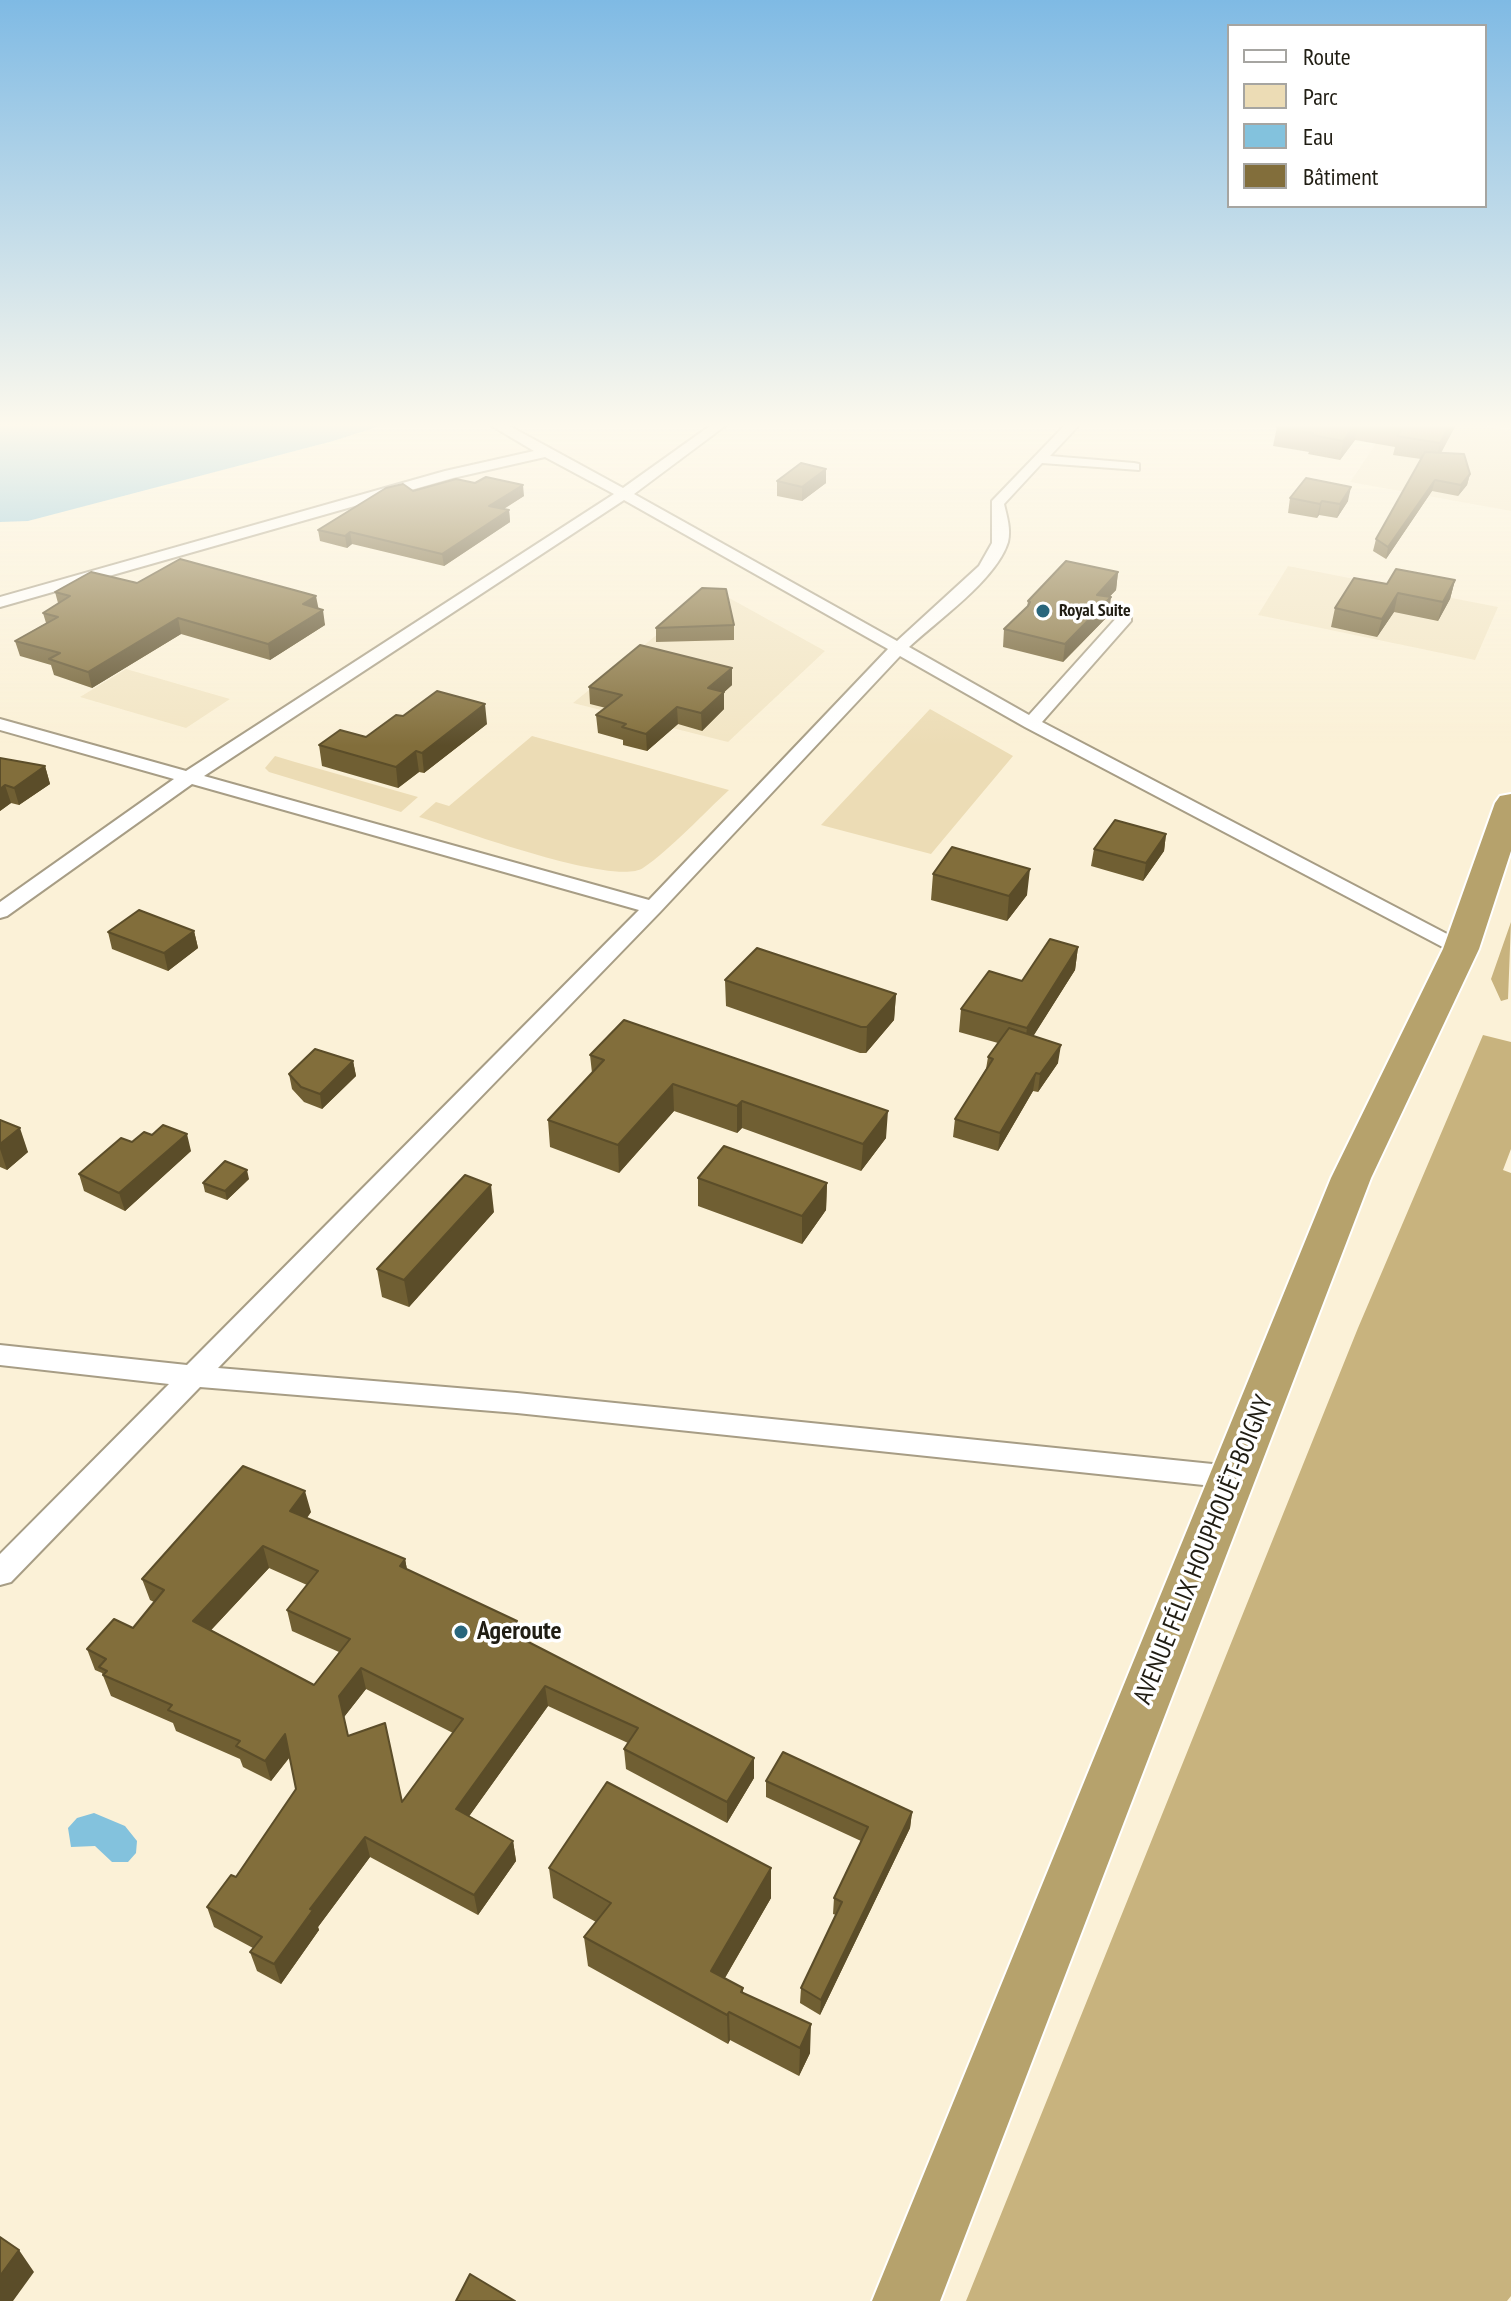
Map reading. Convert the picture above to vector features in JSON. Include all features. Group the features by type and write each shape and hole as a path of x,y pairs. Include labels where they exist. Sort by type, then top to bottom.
{"highway":[{"name":"AVENUE FÉLIX HOUPHOUËT-BOIGNY","path":"906,2301 1351,1178 1461,949 1511,803"}],"street":[{"path":"0,602 252,530"},
{"path":"0,912 189,777 568,530"},
{"path":"688,530 1031,723 1461,949"},
{"path":"0,1573 653,908 897,649 985,569 1000,543 1002,530"},
{"path":"1031,723 1125,618"},
{"path":"0,724 653,908"},
{"path":"0,1355 193,1376 517,1403 1232,1477"}],"shaded area":[{"path":"1288,566 1498,607 1475,660 1258,615"},
{"path":"713,589 825,651 728,742 573,703"},
{"path":"126,669 230,699 186,728 80,697"},
{"path":"1511,922 1508,999 1501,1001 1491,979"},
{"path":"1483,1035 1511,1042 1511,1149 1503,1170 1511,1173 1511,2296 1507,2301 966,2301 1358,1328"}],"green space":[{"path":"930,709 1013,756 931,854 821,825"},
{"path":"532,736 729,790 654,860 643,868 627,872 601,870 535,854 419,817 436,802 449,806"},
{"path":"275,756 418,797 401,812 269,772 265,768"}],"water":[{"path":"94,1813 125,1826 137,1841 136,1853 128,1862 112,1862 95,1846 71,1847 68,1828 77,1818"}],"building":[{"path":"320,530 478,530 442,554 350,532 345,536"},
{"path":"1381,530 1400,530 1388,547 1376,539"},
{"path":"180,559 316,596 303,604 323,610 268,644 178,618 88,672 49,659 60,653 15,641 58,617 43,613 70,596 55,592 91,572 137,583"},
{"path":"1066,561 1118,572 1097,595 1111,597 1065,644 1004,629 1028,606 1028,601"},
{"path":"1396,569 1455,580 1443,602 1398,593 1382,619 1335,608 1354,578 1387,584"},
{"path":"702,588 726,589 734,625 656,628"},
{"path":"640,645 732,668 708,688 724,692 701,713 677,707 646,734 596,715 622,695 589,687"},
{"path":"437,691 485,704 422,753 416,751 396,767 319,745 340,730 366,737 396,715 403,716"},
{"path":"0,758 45,766 14,788 5,785 0,789"},
{"path":"1115,820 1166,834 1146,863 1094,849"},
{"path":"952,847 1030,869 1009,896 933,874"},
{"path":"139,910 194,931 164,953 108,932"},
{"path":"1050,939 1078,947 1027,1028 961,1009 989,971 1022,981"},
{"path":"757,948 896,994 867,1027 861,1027 725,980"},
{"path":"624,1020 888,1111 863,1144 742,1101 737,1106 673,1084 618,1145 548,1120 604,1060 590,1055"},
{"path":"1009,1028 1061,1045 1040,1074 1036,1073 1000,1133 955,1119 993,1059 988,1057"},
{"path":"315,1049 353,1061 320,1094 301,1087 289,1074"},
{"path":"0,1120 20,1128 0,1144"},
{"path":"163,1125 187,1134 119,1193 79,1174 121,1138 132,1142 144,1132 152,1135"},
{"path":"724,1146 827,1183 802,1216 698,1178"},
{"path":"225,1161 247,1170 225,1191 203,1183"},
{"path":"465,1175 491,1185 404,1280 377,1269"},
{"path":"243,1466 305,1491 290,1511 405,1559 400,1566 517,1621 509,1632 754,1758 727,1802 624,1749 638,1728 545,1686 456,1809 513,1841 474,1895 365,1837 310,1909 313,1910 274,1964 250,1952 262,1937 207,1907 231,1875 236,1877 296,1789 285,1734 265,1761 236,1746 240,1741 168,1710 172,1705 103,1675 107,1671 99,1667 106,1659 87,1649 114,1619 133,1628 164,1590 142,1579","holes":["263,1546 318,1571 287,1610 350,1639 314,1685 193,1621","361,1668 463,1719 402,1802 385,1723 348,1736 339,1696"]},
{"path":"783,1752 912,1812 821,2000 801,1988 842,1902 834,1898 868,1827 766,1781"},
{"path":"607,1782 771,1868 711,1971 743,1988 741,1992 811,2024 800,2048 729,2012 727,2015 584,1937 611,1903 549,1868"},
{"path":"0,2237 19,2250 0,2276"},
{"path":"470,2274 515,2301 456,2301"}],"place":[{"name":"Royal Suite","path":"1043,611"},
{"name":"Ageroute","path":"461,1632"}]}
